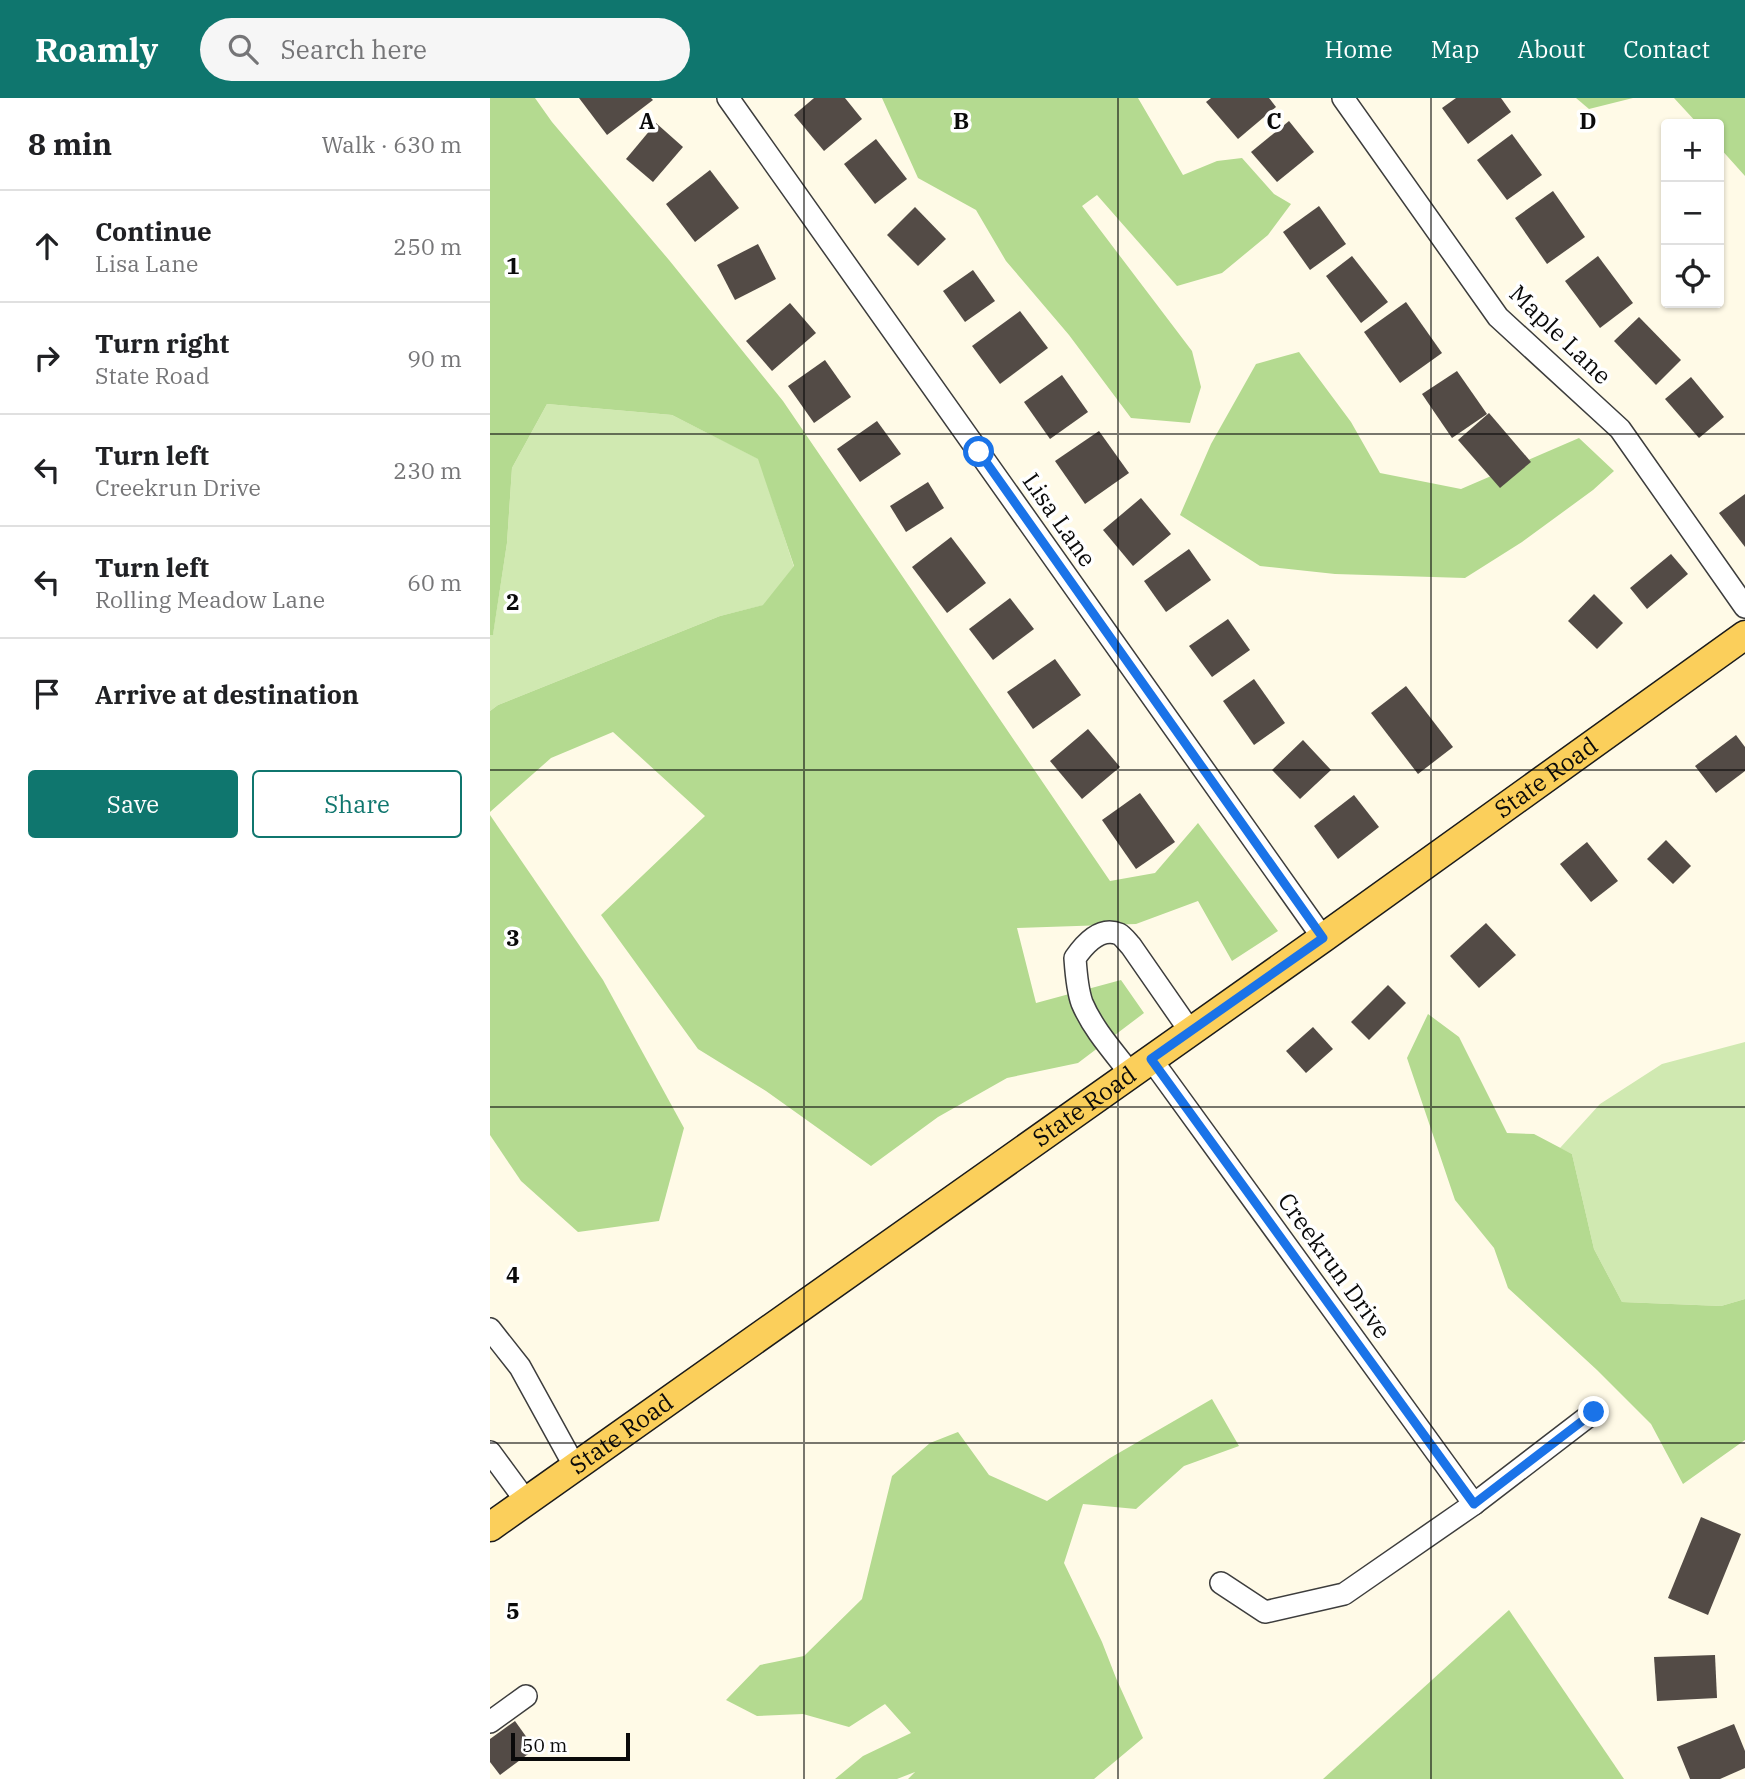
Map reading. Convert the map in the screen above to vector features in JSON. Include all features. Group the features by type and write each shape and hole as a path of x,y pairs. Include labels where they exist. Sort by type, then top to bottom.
{"main road":[{"name":"State Road","path":"490,1527 1323,938 1745,635"}],"street":[{"name":"Lisa Lane","path":"728,98 1323,938"},
{"name":"Maple Lane","path":"1343,98 1498,317 1620,429 1745,607"},
{"name":"Creekrun Drive","path":"1190,1031 1120,934 1100,934 1085,944 1075,958 1082,1003 1094,1024 1140,1066 1474,1504"},
{"path":"490,1329 520,1367 575,1467"},
{"path":"1221,1583 1265,1612 1345,1594 1474,1504 1594,1412"},
{"path":"490,1452 526,1501"},
{"path":"490,1721 526,1696"}],"green space":[{"path":"490,98 535,98 783,401 1110,881 1155,873 1198,823 1278,931 1232,961 1198,901 1136,924 1017,928 1036,1003 1121,980 1144,1013 1078,1063 1007,1078 938,1117 871,1166 766,1091 698,1049 601,915 705,816 613,732 551,758 490,812 490,711 498,705 720,616 763,605 794,566 758,459 672,415 547,404 512,468 507,543 493,635 490,635"},
{"path":"882,98 1138,98 1183,175 1217,161 1242,158 1274,194 1291,204 1268,235 1222,273 1177,286 1097,195 1082,206 1192,351 1201,387 1190,423 1131,418 1069,335 1006,261 976,210 918,178"},
{"path":"1576,98 1633,98 1589,109"},
{"path":"1674,98 1745,98 1745,176 1724,153 1724,119 1693,119"},
{"path":"1299,352 1351,422 1380,473 1461,489 1579,438 1614,471 1593,490 1522,542 1465,578 1335,574 1260,566 1180,515 1211,444 1256,364"},
{"path":"547,404 672,415 759,459 794,567 764,605 720,616 498,705 490,711 490,635 493,634 507,543 512,468"},
{"path":"490,815 603,980 684,1128 659,1221 578,1232 521,1181 490,1135"},
{"path":"1428,1014 1459,1037 1507,1133 1534,1134 1572,1154 1594,1249 1622,1302 1721,1306 1745,1299 1745,1440 1683,1484 1651,1424 1508,1288 1494,1248 1455,1200 1407,1058"},
{"path":"1745,1042 1745,1299 1721,1306 1622,1302 1594,1249 1572,1154 1560,1148 1600,1104 1662,1064"},
{"path":"1212,1399 1239,1446 1184,1466 1136,1509 1083,1504 1064,1563 1102,1642 1143,1738 1094,1779 908,1779 915,1772 897,1779 835,1779 863,1756 911,1733 885,1704 849,1727 803,1714 757,1716 726,1700 760,1665 804,1656 862,1599 892,1476 930,1443 958,1432 989,1475 1047,1501 1110,1458"},
{"path":"1509,1610 1624,1779 1323,1779"}],"building":[{"path":"579,98 651,98 653,100 607,135"},
{"path":"814,98 845,98 862,119 824,151 794,115"},
{"path":"1211,98 1269,98 1276,107 1238,139 1206,102"},
{"path":"1456,98 1501,98 1511,112 1468,144 1442,108"},
{"path":"1289,121 1314,152 1277,182 1251,152"},
{"path":"656,123 683,147 653,182 626,159"},
{"path":"1512,134 1542,175 1507,200 1477,160"},
{"path":"876,139 907,179 875,204 844,164"},
{"path":"710,170 739,208 695,242 666,204"},
{"path":"1553,191 1585,237 1547,264 1515,218"},
{"path":"1319,206 1346,244 1310,270 1283,232"},
{"path":"915,207 946,239 918,266 887,235"},
{"path":"758,244 776,279 735,300 717,265"},
{"path":"1352,256 1388,302 1361,323 1326,276"},
{"path":"1598,256 1633,303 1600,328 1565,281"},
{"path":"973,270 995,301 965,322 943,291"},
{"path":"1406,302 1442,353 1400,383 1364,332"},
{"path":"790,303 816,333 772,371 746,341"},
{"path":"1020,311 1048,348 1000,384 972,346"},
{"path":"1639,317 1681,360 1656,385 1614,341"},
{"path":"825,360 851,397 814,423 788,386"},
{"path":"1457,371 1487,414 1452,438 1422,394"},
{"path":"1062,375 1088,412 1050,439 1024,402"},
{"path":"1691,377 1724,417 1699,438 1665,399"},
{"path":"1489,413 1531,462 1500,488 1458,440"},
{"path":"877,421 901,454 860,482 837,449"},
{"path":"1099,431 1129,473 1085,504 1055,461"},
{"path":"928,482 944,508 906,532 890,506"},
{"path":"1745,494 1745,547 1719,513"},
{"path":"1141,498 1171,534 1133,566 1103,530"},
{"path":"951,537 986,583 947,613 912,567"},
{"path":"1189,549 1211,580 1166,612 1144,581"},
{"path":"1671,554 1688,574 1647,609 1630,588"},
{"path":"1594,594 1623,623 1597,649 1568,621"},
{"path":"1010,598 1034,629 993,660 969,629"},
{"path":"1228,619 1250,650 1212,677 1189,646"},
{"path":"1055,659 1081,695 1033,729 1007,692"},
{"path":"1254,679 1285,723 1254,745 1223,701"},
{"path":"1406,686 1453,747 1418,774 1371,713"},
{"path":"1088,729 1120,767 1082,799 1050,761"},
{"path":"1736,735 1745,747 1745,771 1716,793 1695,766"},
{"path":"1303,740 1331,770 1300,799 1272,770"},
{"path":"1140,793 1175,842 1136,869 1102,820"},
{"path":"1354,795 1379,827 1338,859 1314,826"},
{"path":"1666,840 1691,866 1673,884 1647,859"},
{"path":"1587,842 1618,881 1591,902 1560,864"},
{"path":"1486,923 1516,955 1479,988 1450,956"},
{"path":"1388,985 1406,1003 1369,1040 1351,1022"},
{"path":"1313,1027 1333,1049 1306,1073 1286,1051"},
{"path":"1701,1517 1741,1534 1708,1615 1668,1598"},
{"path":"1715,1655 1717,1698 1657,1701 1654,1657"},
{"path":"515,1721 535,1749 500,1775 490,1762 490,1739"},
{"path":"1734,1724 1745,1751 1745,1768 1720,1779 1690,1779 1677,1747"}],"route":[{"path":"979,452 1323,938 1151,1059 1474,1504 1594,1412"}]}
